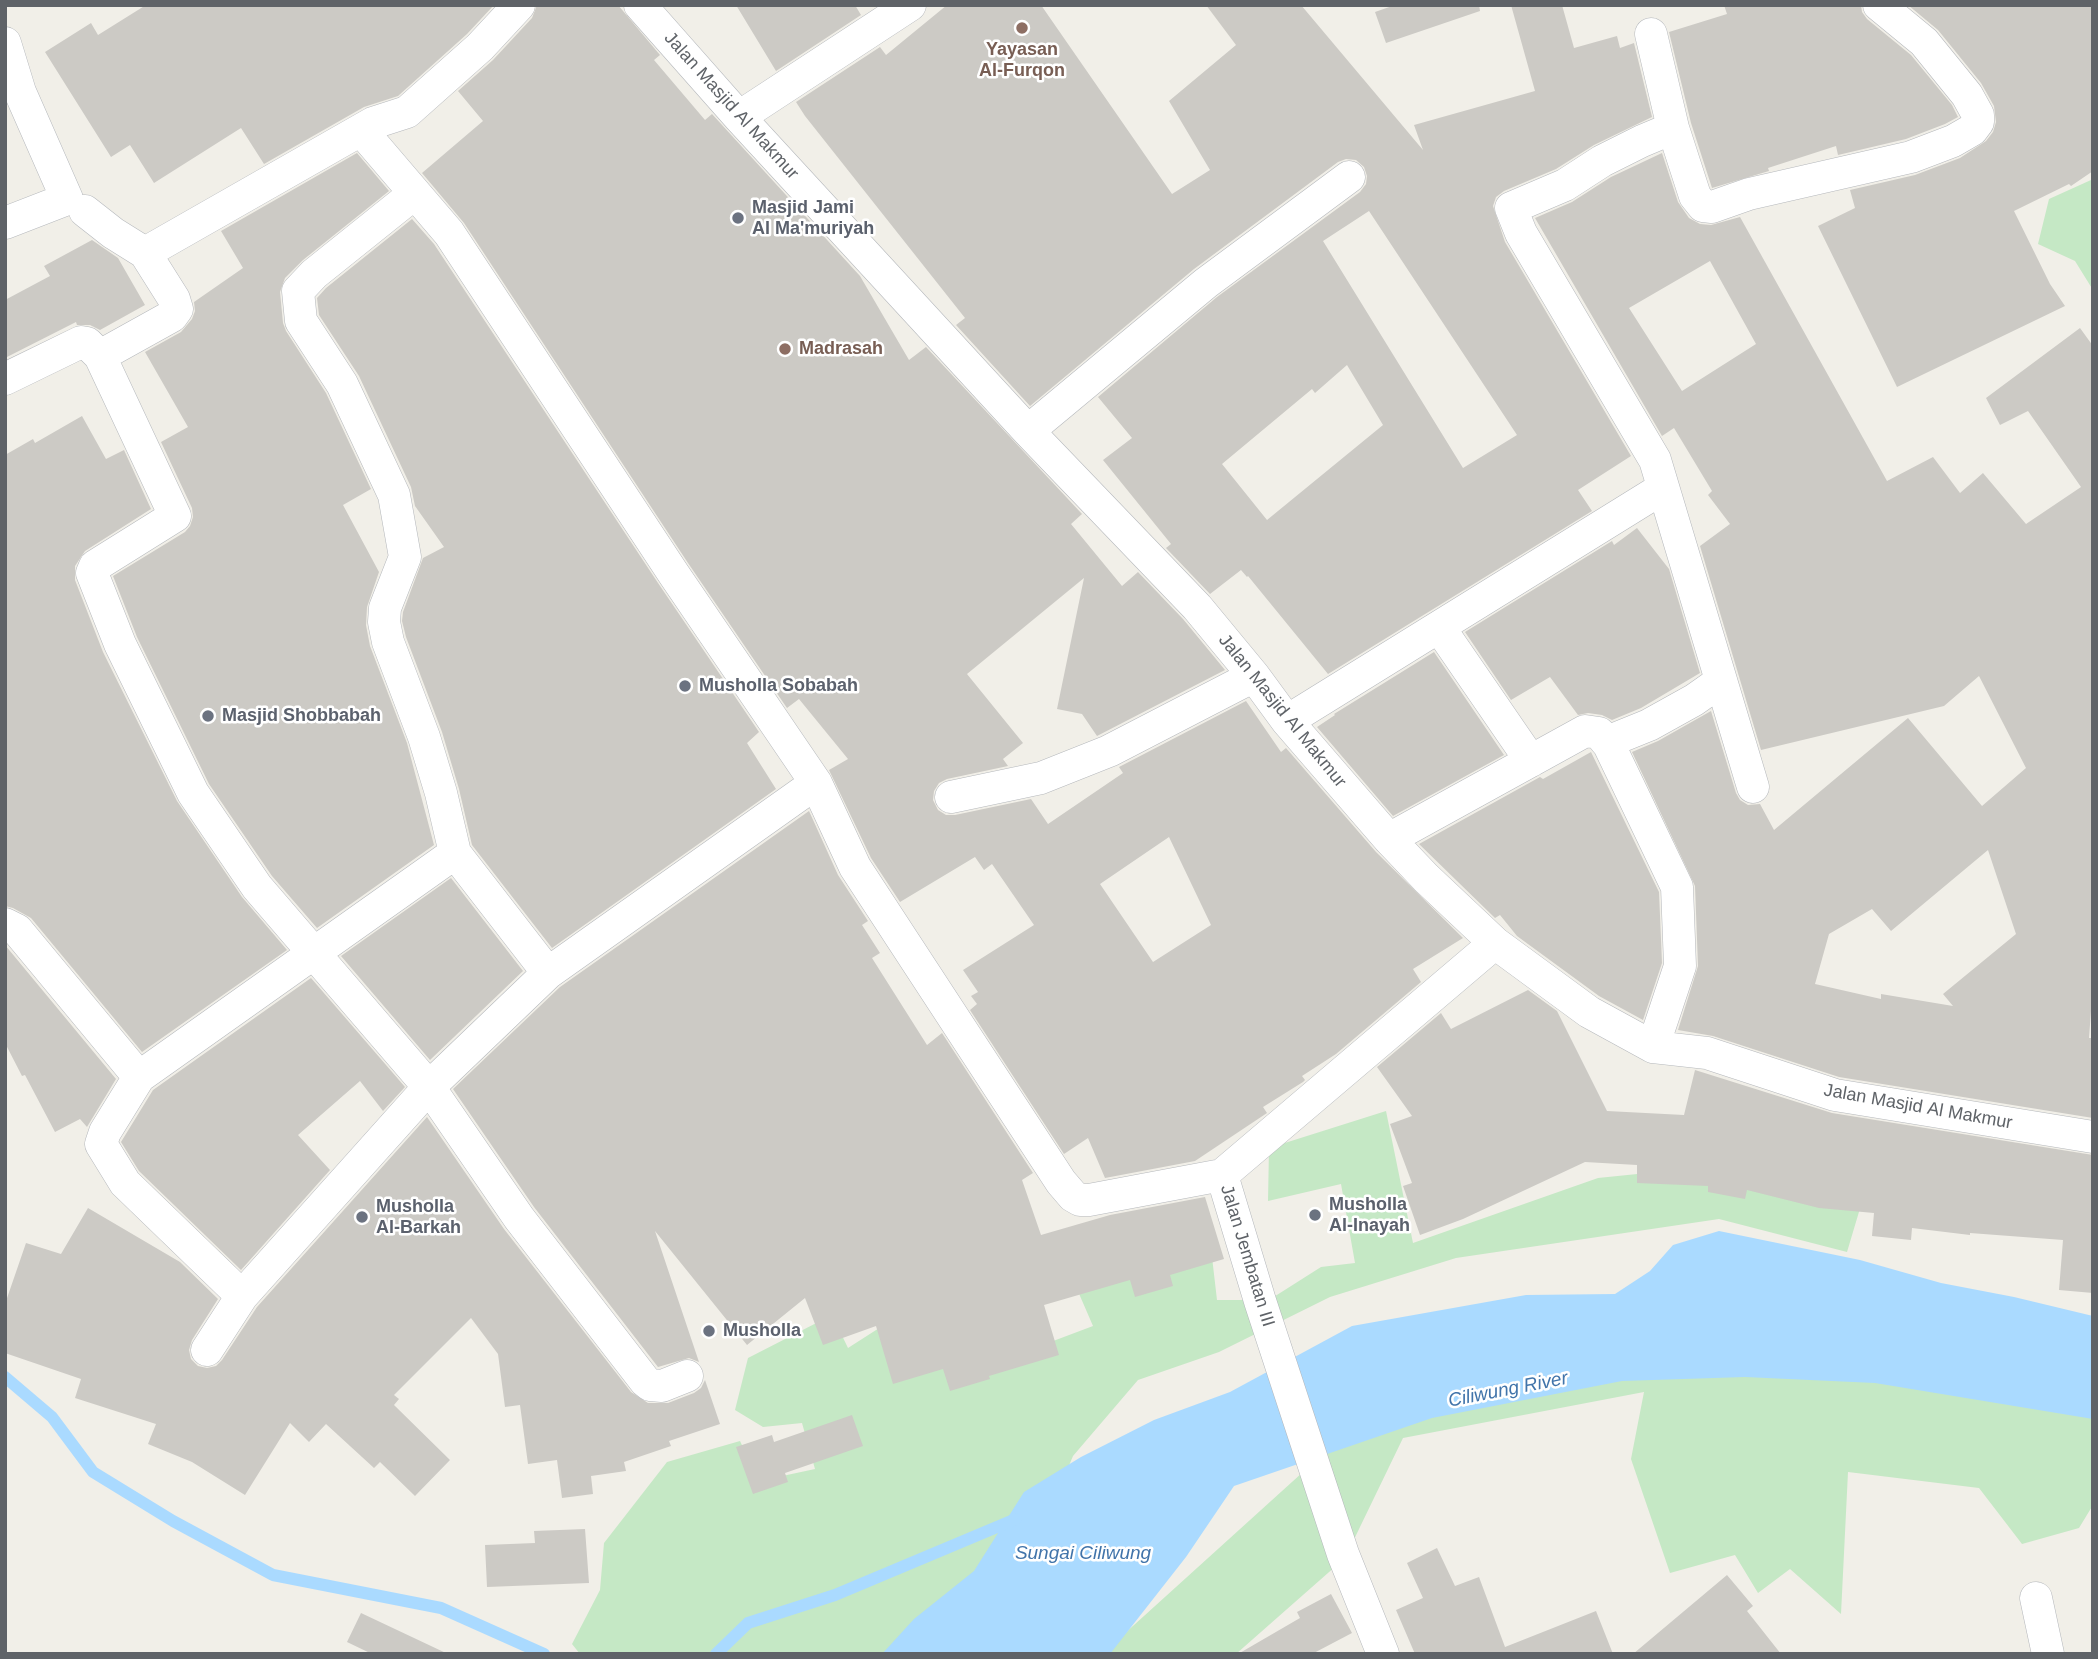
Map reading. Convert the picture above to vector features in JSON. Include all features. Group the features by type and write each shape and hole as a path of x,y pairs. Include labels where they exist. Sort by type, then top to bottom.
{"street":[{"path":"145,253 373,123 407,112 480,47 519,5"},
{"name":"Jalan Masjid Al Makmur","path":"640,5 739,117 1028,431 1197,607 1287,721 1389,839 1426,878 1496,943 1589,1012 1653,1046 1707,1053 1835,1095 2093,1138"},
{"path":"739,117 909,5"},
{"path":"1651,34 1673,128 1695,196 1703,206 1712,207 1749,194 1911,157 1972,131 1978,122 1978,115 1967,95 1924,41 1879,5"},
{"path":"5,43 20,92 67,199 5,223"},
{"path":"1673,128 1602,161 1565,185 1511,208 1521,233 1655,460 1753,787"},
{"path":"361,130 449,233 673,573 816,783 855,867 1061,1182 1073,1196 1088,1200 1222,1175"},
{"path":"1028,431 1206,283 1349,177"},
{"path":"415,193 314,274 298,291 301,321 342,384 394,495 405,557 385,608 384,622 388,642 428,748 455,853 548,973"},
{"path":"85,211 145,253 174,299 177,309 172,316 100,356"},
{"path":"5,379 81,342 87,343 100,356 175,516 95,566 92,573 120,643 193,793 257,887 429,1087 519,1218 645,1381 650,1385 662,1386 687,1376"},
{"path":"1287,721 1663,488"},
{"path":"1439,627 1531,761"},
{"path":"951,797 1041,778 1109,751 1254,676"},
{"path":"1607,742 1649,725 1695,700 1721,681"},
{"path":"1389,839 1585,731 1599,733 1607,742 1677,887 1680,966 1653,1046"},
{"path":"207,1350 242,1296 429,1087 548,973 816,783"},
{"path":"242,1296 125,1183 101,1144 105,1132 139,1077 455,853"},
{"path":"5,925 17,930 139,1077"},
{"name":"Jalan Jembatan III","path":"1377,1651 1259,1301 1222,1175 1496,943"},
{"path":"2036,1598 2048,1654"}],"green space":[{"path":"2091,180 2093,290 2075,261 2038,244 2049,199"},
{"path":"1386,1111 1413,1243 1598,1178 1647,1173 1864,1195 1847,1252 1719,1219 1456,1258 1330,1297 1219,1352 1138,1380 1073,1456 1027,1566 923,1654 580,1654 572,1644 600,1590 604,1543 667,1462 740,1441 759,1481 815,1469 802,1423 763,1427 735,1410 748,1358 832,1315 848,1348 887,1323 1032,1349 1093,1326 1077,1289 1212,1257 1217,1300 1269,1300 1321,1267 1355,1263 1341,1184 1268,1201 1269,1148"},
{"path":"1683,1340 2093,1391 2093,1505 2079,1528 2022,1544 1979,1488 1848,1472 1841,1614 1790,1569 1758,1593 1735,1555 1670,1573 1631,1459 1644,1392 1403,1438 1345,1558 1236,1654 1102,1654 1324,1453 1359,1401"}],"water":[{"name":"Sungai Ciliwung","path":"1719,1231 1860,1260 1941,1283 2093,1316 2093,1419 1875,1383 1745,1377 1622,1381 1432,1418 1234,1486 1186,1557 1110,1654 882,1654 914,1619 974,1571 1024,1492 1081,1457 1154,1420 1230,1392 1352,1326 1526,1295 1615,1294 1650,1271 1673,1245"}],"building":[{"path":"146,5 494,5 467,34 398,96 364,107 264,164 241,128 154,183 130,145 111,157 45,52 91,23 98,35"},
{"path":"537,5 618,5 660,55 654,60 705,120 712,114 860,276 909,360 926,347 1082,514 1071,524 1122,586 1138,572 1183,619 1225,670 1097,736 1082,714 1057,709 1084,578 967,674 1023,743 1003,759 1008,766 939,783 933,800 938,810 946,815 955,815 1031,799 1048,824 1123,773 1119,767 1246,701 1281,752 1286,748 1376,852 1463,938 1413,969 1421,982 1336,1054 1302,1076 1305,1080 1303,1082 1263,1107 1267,1113 1195,1161 1105,1178 1088,1138 1064,1154 970,1010 977,1004 971,996 978,992 963,970 1034,925 992,864 984,870 975,857 900,902 871,858 829,770 848,759 799,699 787,708 464,223 422,173 483,121 458,91 493,60 532,18","holes":["1169,837 1211,925 1153,962 1100,884"]},
{"path":"736,5 855,5 861,15 776,71"},
{"path":"947,5 1041,5 1172,194 1210,170 1169,101 1236,45 1206,5 1301,5 1423,150 1414,125 1535,91 1511,5 1562,5 1574,48 1617,36 1620,48 1634,43 1652,117 1594,145 1556,169 1504,191 1496,197 1493,206 1505,242 1631,456 1578,490 1592,511 1328,674 1241,570 1210,594 1166,548 1171,544 1103,460 1132,438 1098,397 1217,297 1360,192 1366,184 1364,167 1356,160 1338,162 1194,269 1030,406 956,325 965,318 796,102 880,47 886,55","holes":["1369,211 1517,435 1463,468 1323,241","1347,365 1383,425 1267,520 1222,464 1312,389 1315,393"]},
{"path":"1395,5 1479,5 1480,11 1386,43 1375,12"},
{"path":"1724,5 1861,5 1867,19 1911,55 1952,105 1958,117 1906,139 1838,155 1836,146 1768,168 1769,171 1712,188 1691,123 1669,32 1727,14"},
{"path":"1908,5 2093,5 2093,171 2071,186 2069,184 2014,211 2050,284 2065,306 1897,387 1818,226 1855,208 1850,190 1915,175 1960,158 1986,141 1996,122 1994,106 1981,83 1938,30"},
{"path":"357,153 389,191 303,260 285,278 280,292 283,323 326,393 371,489 343,505 379,572 367,607 366,625 370,646 407,743 434,845 317,928 272,876 209,784 137,637 113,576 185,532 193,517 192,508 161,442 188,427 145,352 181,332 192,319 194,302 243,268 221,231"},
{"path":"1662,153 1678,202 1689,218 1700,224 1711,225 1740,217 1887,481 1933,457 1960,493 1983,473 2026,524 2081,487 2028,411 2000,425 1986,398 2080,328 2093,346 2093,984 2089,1038 2093,1038 2093,1118 1839,1077 1713,1036 1678,1030 1698,966 1695,886 1632,752 1658,741 1711,711 1736,793 1740,800 1748,805 1760,804 1774,830 1908,718 1982,806 2026,768 1979,676 1944,706 1761,750 1700,546 1730,524 1708,495 1712,491 1674,428 1662,436 1535,218 1572,202 1611,177","holes":["1710,261 1756,344 1682,391 1629,308","1988,850 2016,934 1943,994 1953,1006 1881,994 1881,999 1815,984 1829,934 1872,909 1891,931"]},
{"path":"412,219 434,244 759,732 747,743 776,789 552,948 472,845 442,732 402,621 423,558 444,547 415,506 411,487 359,376 319,315 317,298 326,288"},
{"path":"92,240 118,258 145,305 100,330 90,325 77,325 76,322 5,358 5,300 50,276 44,266"},
{"path":"82,416 106,459 124,450 151,509 85,551 75,566 75,580 103,652 177,801 242,897 287,950 142,1052 31,918 5,906 5,455 33,439 35,443"},
{"path":"1637,528 1669,569 1700,673 1641,708 1612,720 1602,715 1578,715 1550,677 1511,700 1465,632 1612,541 1614,545"},
{"path":"1434,652 1504,755 1393,816 1317,727"},
{"path":"1591,752 1659,892 1662,963 1643,1020 1599,996 1517,936 1500,915 1495,918 1419,844"},
{"path":"809,811 838,875 868,921 862,925 880,953 872,958 927,1045 942,1033 1033,1173 1022,1180 1041,1235 1110,1215 1205,1197 1224,1259 1170,1275 1173,1286 1135,1297 1130,1280 1044,1305 1059,1355 950,1391 943,1369 893,1384 876,1326 823,1345 805,1298 747,1345 655,1231 699,1362 689,1358 658,1367 534,1207 453,1089 560,987"},
{"path":"451,878 523,971 430,1060 341,956"},
{"path":"5,945 116,1079 87,1127 80,1119 55,1132 5,1043"},
{"path":"311,978 405,1087 383,1111 360,1081 298,1135 330,1170 241,1270 139,1171 121,1142 153,1090"},
{"path":"1528,990 1557,1011 1607,1111 1684,1115 1695,1070 1832,1113 2093,1155 2093,1293 2059,1290 2063,1240 1970,1235 1912,1228 1911,1240 1872,1236 1874,1213 1819,1208 1747,1190 1745,1199 1708,1192 1708,1186 1637,1183 1637,1165 1585,1162 1463,1219 1420,1235 1403,1186 1412,1183 1390,1124 1412,1116 1377,1067 1441,1013 1451,1029"},
{"path":"427,1117 504,1229 631,1392 648,1403 668,1403 694,1393 701,1388 705,1380 720,1424 669,1441 671,1446 624,1462 626,1471 591,1476 593,1494 562,1498 557,1460 528,1464 520,1405 505,1407 498,1354 471,1318 394,1395 399,1399 394,1405 450,1460 415,1496 380,1462 374,1468 326,1424 309,1442 290,1423 245,1495 192,1462 148,1444 156,1424 75,1398 81,1379 5,1353 5,1304 26,1243 61,1254 88,1208 180,1262 218,1299 192,1340 189,1350 191,1359 198,1366 216,1366 257,1307"},
{"path":"852,1415 863,1446 785,1473 788,1482 753,1494 736,1447 772,1435 774,1442"},
{"path":"585,1529 589,1583 487,1587 485,1545 535,1543 534,1531"},
{"path":"1437,1548 1455,1586 1479,1577 1505,1647 1596,1611 1613,1654 1415,1654 1396,1610 1423,1598 1407,1563"},
{"path":"1727,1575 1753,1606 1747,1611 1781,1654 1633,1654"},
{"path":"1331,1594 1352,1633 1312,1654 1238,1654 1300,1618 1297,1612"},
{"path":"361,1613 448,1654 372,1654 347,1642"}],"waterway":[{"path":"5,1377 52,1417 93,1472 173,1521 273,1575 441,1608 544,1654"},
{"path":"716,1654 748,1623 835,1595 1016,1519"}],"place":[{"name":"Yayasan Al-Furqon","path":"1022,28"},
{"name":"Masjid Jami Al Ma'muriyah","path":"738,218"},
{"name":"Madrasah","path":"785,349"},
{"name":"Musholla Sobabah","path":"685,686"},
{"name":"Masjid Shobbabah","path":"208,716"},
{"name":"Musholla Al-Inayah","path":"1315,1215"},
{"name":"Musholla Al-Barkah","path":"362,1217"},
{"name":"Musholla","path":"709,1331"}],"water label":[{"name":"Ciliwung River","path":"1508,1390"}]}
